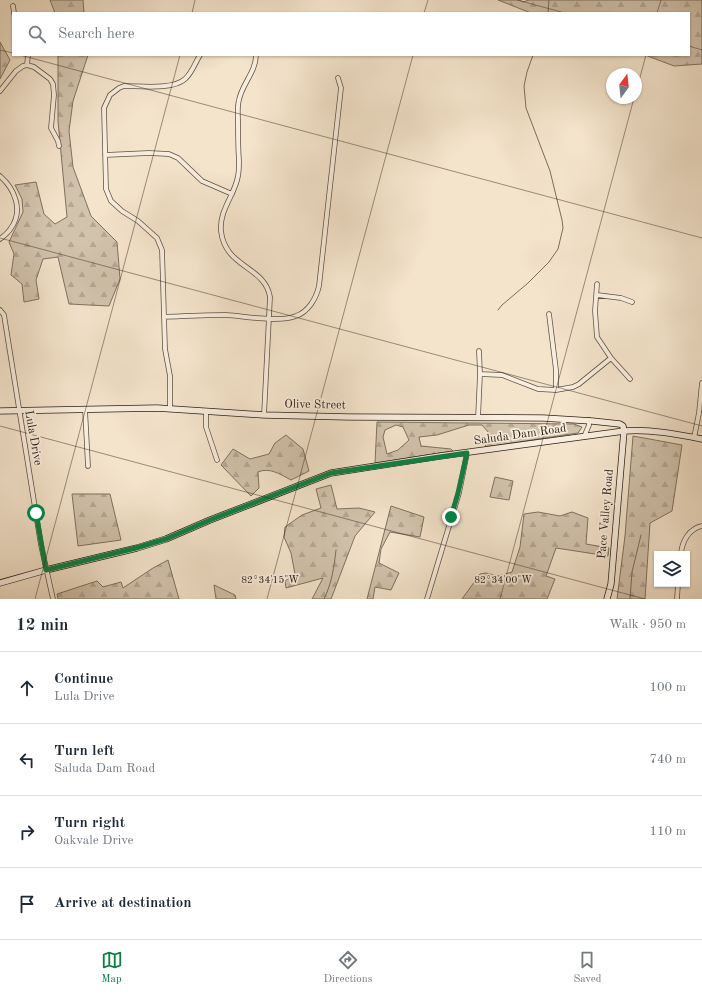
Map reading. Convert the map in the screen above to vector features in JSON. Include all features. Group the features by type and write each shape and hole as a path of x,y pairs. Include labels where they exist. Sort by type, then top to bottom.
{"street":[{"path":"13,6 14,12"},
{"path":"27,66 28,56"},
{"path":"170,409 171,388 165,349 162,250 157,238 138,221 122,211 111,201 106,189 104,108 110,95 124,86 171,86 176,84 186,78 199,56"},
{"path":"256,56 254,66 238,101 239,175 222,216 221,228 225,245 237,261 266,283 270,297 264,415"},
{"path":"0,91 16,71 27,66 39,71 53,84 54,107 51,128 59,146"},
{"path":"164,317 224,315 269,319 290,318 305,311 317,294 341,88 338,78"},
{"path":"105,155 149,153 169,154 178,158 202,181 232,194"},
{"path":"0,176 11,188 17,205 15,221 11,229 0,239"},
{"path":"597,284 594,311 597,337 611,358 630,379"},
{"path":"596,296 621,298 632,302"},
{"name":"Lula Drive","path":"0,310 4,316 18,411 46,570 53,599"},
{"path":"549,314 556,370 556,390"},
{"path":"478,418 480,374 479,351"},
{"path":"480,374 502,375 538,390 573,388 611,358"},
{"path":"694,438 699,413 702,383"},
{"path":"85,409 88,466"},
{"name":"Olive Street","path":"0,411 170,409 264,415 543,418 589,420 620,424 623,426 624,431"},
{"path":"206,411 206,427 217,460"},
{"path":"583,437 589,425 589,420"},
{"name":"Saluda Dam Road","path":"0,583 166,539 210,520 331,473 624,431 653,431 702,439"},
{"name":"Pace Valley Road","path":"607,599 611,584 624,431"},
{"path":"427,599 458,493 467,453"},
{"path":"682,551 684,540 688,534 702,526"},
{"path":"677,599 678,587"}],"green space":[{"path":"50,0 83,0 84,12 55,12"},
{"path":"498,0 520,0 523,2 529,0 702,0 702,64 674,66 648,56 690,56 690,12 528,12"},
{"path":"0,42 10,60 0,79"},
{"path":"58,56 88,56 73,101 69,131 73,167 91,216 117,242 120,279 109,306 69,304 58,257 43,259 36,280 39,299 24,302 22,284 11,275 14,254 9,242 23,212 22,199 15,185 36,182 44,214 55,224 67,217 58,121"},
{"path":"377,422 574,424 582,427 578,433 485,447 489,433 482,425 469,425 437,435 419,437 421,446 451,449 453,451 375,463","holes":["396,425 403,427 409,440 398,450 387,454 383,437 385,430"]},
{"path":"286,435 303,449 309,471 291,480 266,470 258,472 259,488 251,496 221,465 233,449 250,459 269,454 275,443"},
{"path":"633,436 682,445 672,511 650,523 645,599 617,599 625,536"},
{"path":"495,477 513,481 509,500 490,497"},
{"path":"331,485 337,509 359,508 375,512 355,536 331,599 312,599 323,578 286,588 285,581 295,574 291,553 284,537 285,527 302,515 321,508 316,489"},
{"path":"72,494 110,494 121,540 78,546"},
{"path":"391,506 424,517 420,537 390,532 381,549 379,563 399,573 391,590 375,587 373,599 367,599"},
{"path":"538,512 560,516 572,512 588,518 586,544 609,548 608,556 556,548 546,576 555,579 547,599 462,599 480,574 486,573 498,576 512,572 520,547 524,514"},
{"path":"168,560 179,599 58,599 57,594 97,581 103,587 121,582 123,588"},
{"path":"214,585 235,595 236,599 216,599"}],"waterway":[{"path":"548,12 549,0"},
{"path":"498,310 549,262 558,249 563,228 550,171 526,108 524,86 533,56"},
{"path":"630,599 632,572 641,535"},
{"path":"324,599 331,581 336,550"}],"route":[{"path":"36,513 46,570 136,548 166,539 210,520 331,473 467,453 451,517"}]}
